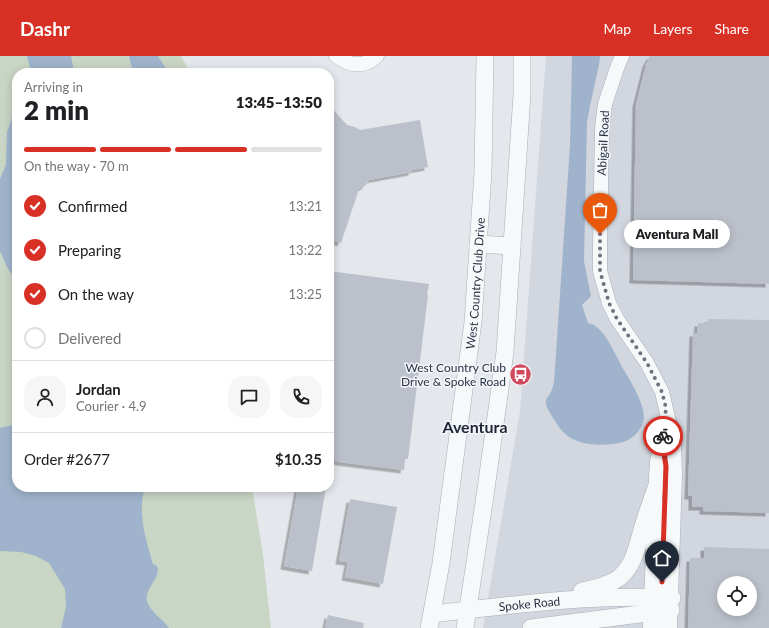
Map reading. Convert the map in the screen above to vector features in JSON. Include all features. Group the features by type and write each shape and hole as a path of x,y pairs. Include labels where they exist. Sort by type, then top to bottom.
{"street":[{"path":"336,56 344,62 364,64 373,60 377,56"},
{"name":"West Country Club Drive","path":"430,621 441,563 473,322 482,172 485,56"},
{"path":"468,623 502,372 522,94 522,56"},
{"name":"Abigail Road","path":"622,56 608,92 603,123 600,271 609,303 617,319 647,363 662,392 674,442 675,458 660,610"},
{"path":"478,244 512,246"},
{"name":"Abigail Road","path":"666,408 662,442 657,462 656,488 660,610 670,628"},
{"name":"Abigail Road","path":"660,610 666,466 662,442"},
{"path":"542,601 607,585 620,578 635,555 656,488"},
{"name":"Spoke Road","path":"430,621 468,623 542,601 590,598 660,610"},
{"name":"Spoke Road","path":"532,628 565,626 660,610"}],"shaded area":[{"path":"546,56 769,56 769,628 483,628 520,411"}],"green space":[{"path":"0,56 181,56 187,68 12,68 12,492 253,492 263,555 271,628 0,628"}],"water":[{"path":"27,56 71,56 73,68 30,68"},
{"path":"129,56 158,56 166,68 132,68"},
{"path":"572,56 600,56 587,122 584,261 591,296 582,305 588,323 593,325 603,334 636,390 642,405 644,418 642,426 630,439 612,444 599,445 580,442 571,438 559,427 546,402 554,383 570,145"},
{"path":"12,118 12,274 0,251 0,179 6,164 7,132"},
{"path":"12,425 12,492 144,492 142,506 143,526 153,564 157,566 158,570 148,592 147,601 151,609 169,628 61,628 66,607 65,589 49,563 36,556 21,552 0,551 0,428"}],"building":[{"path":"650,56 769,56 769,284 633,280 636,104 646,64"},
{"path":"334,111 347,125 360,130 420,120 428,167 412,170 412,172 369,180 365,186 359,189 341,243 334,241"},
{"path":"334,272 429,284 408,459 405,459 404,470 340,462 334,460"},
{"path":"708,319 769,320 769,513 703,511 703,507 692,507 692,496 688,496 693,333 697,333 698,323 708,323"},
{"path":"297,492 325,492 312,571 284,566"},
{"path":"350,499 397,507 383,584 345,577 348,562 339,561"},
{"path":"704,547 769,549 769,628 688,628 690,558 704,558"},
{"path":"328,615 364,623 363,628 325,628"}],"way so far":[{"path":"600,234 600,271 609,303 617,319 647,363 662,392 666,408 663,436"}],"place":[{"name":"Aventura Mall","path":"600,234"},
{"name":"West Country Club Drive & Spoke Road","path":"521,374"}],"district":[{"name":"Aventura","path":"475,426"}],"route":[{"path":"662,582 666,466 662,442 663,436"}]}
